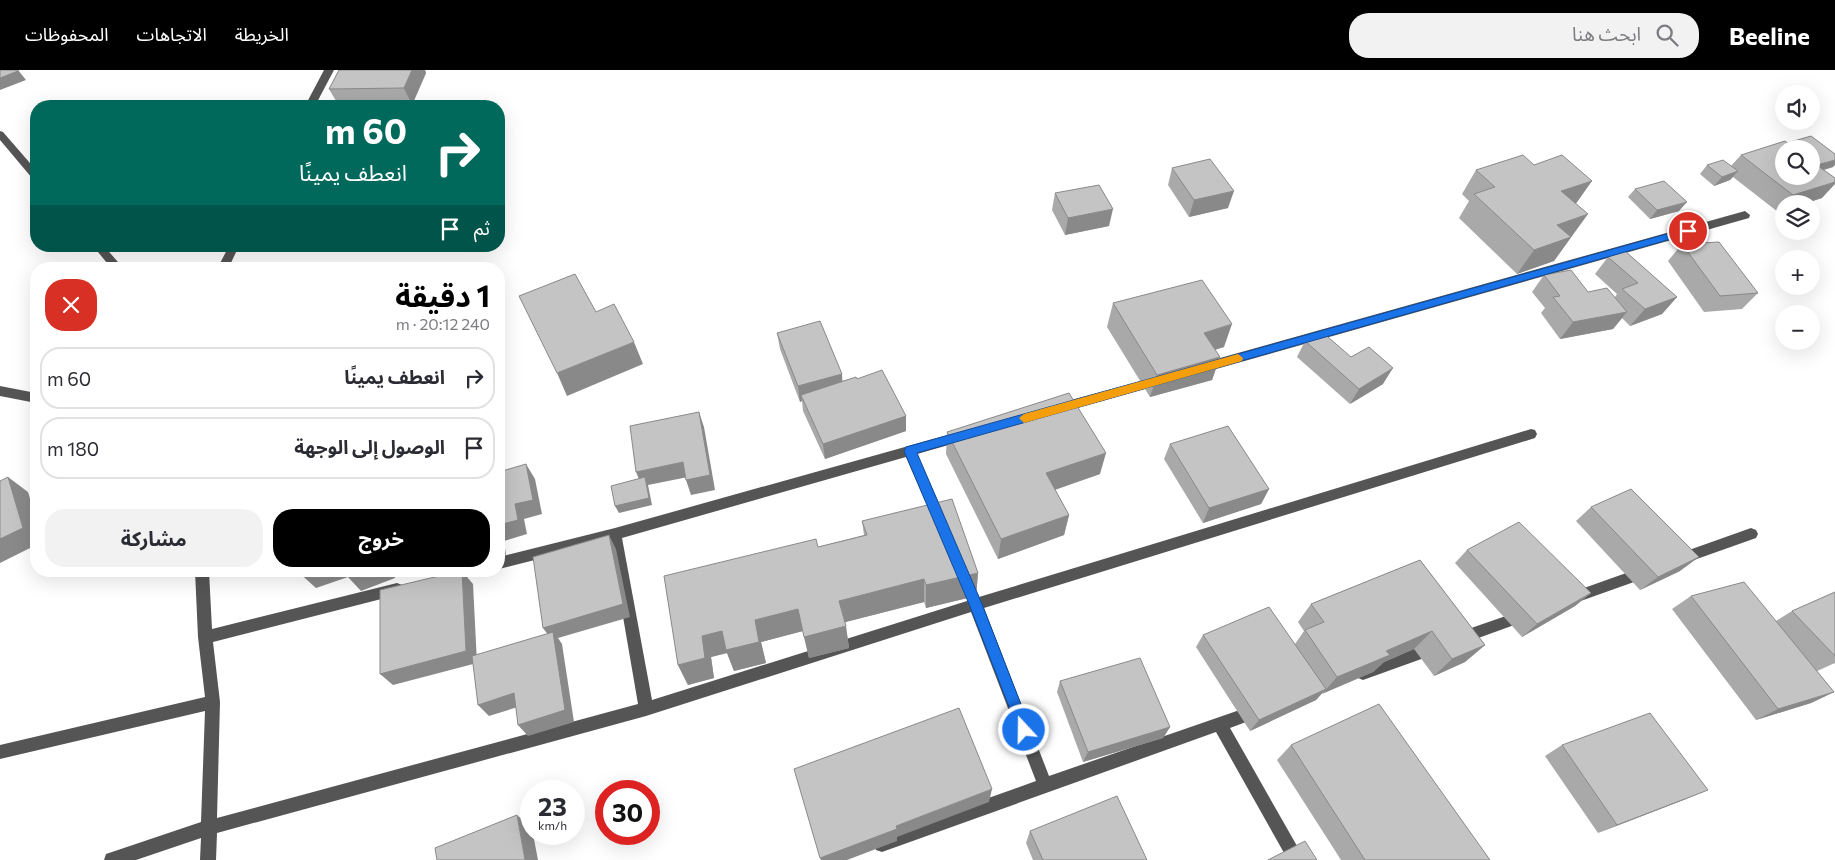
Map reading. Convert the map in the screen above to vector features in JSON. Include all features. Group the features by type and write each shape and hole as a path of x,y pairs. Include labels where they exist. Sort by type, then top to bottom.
{"street":[{"path":"313,100 329,70"},
{"path":"0,134 30,169"},
{"path":"1188,372 1746,215"},
{"path":"103,252 113,262"},
{"path":"1044,413 1169,378"},
{"path":"0,391 30,397"},
{"path":"505,562 615,534 977,432"},
{"path":"112,860 208,828 646,709 976,604 1532,434"},
{"path":"910,451 945,532"},
{"path":"615,534 646,709"},
{"path":"1565,601 1751,534"},
{"path":"202,577 206,638 213,702 208,860"},
{"path":"430,581 445,577"},
{"path":"206,638 411,586"},
{"path":"968,586 1045,785"},
{"path":"1351,678 1537,611"},
{"path":"0,752 213,702"},
{"path":"868,850 1045,785 1267,708"},
{"path":"1220,724 1297,860"}],"building":[{"path":"0,70 18,70 18,71 0,78"},
{"path":"339,70 412,70 404,88 329,89"},
{"path":"1811,136 1816,140 1797,140"},
{"path":"1820,143 1835,154 1835,160 1820,164"},
{"path":"1775,144 1775,181 1741,155"},
{"path":"1523,155 1534,165 1562,155 1592,181 1561,191 1588,214 1557,225 1571,237 1534,250 1474,194 1495,187 1476,170"},
{"path":"1210,159 1234,191 1194,200 1172,168"},
{"path":"1723,160 1738,171 1722,177 1707,165"},
{"path":"1820,167 1835,178 1835,182 1793,195 1780,185 1820,185"},
{"path":"1664,181 1687,202 1657,210 1635,189"},
{"path":"1099,185 1113,209 1068,218 1055,193"},
{"path":"1719,242 1758,293 1720,296 1682,244"},
{"path":"1625,251 1677,297 1645,309 1622,289 1638,283 1608,257"},
{"path":"1571,270 1588,292 1607,288 1627,312 1573,322 1553,297 1560,296 1544,275"},
{"path":"575,274 596,312 614,304 634,342 557,373 519,296"},
{"path":"1202,280 1232,324 1204,333 1220,357 1157,375 1113,303"},
{"path":"820,321 842,374 798,386 777,333"},
{"path":"1321,331 1351,357 1369,347 1393,368 1359,389 1305,341"},
{"path":"882,370 906,416 823,444 801,395"},
{"path":"1069,393 1106,453 1046,473 1069,515 1001,539 947,432"},
{"path":"699,412 710,475 686,480 683,462 636,472 630,426"},
{"path":"1228,426 1269,489 1209,508 1170,444"},
{"path":"526,464 533,500 515,504 518,520 505,523 505,470"},
{"path":"8,477 23,528 0,539 0,481"},
{"path":"645,477 649,498 615,506 611,486"},
{"path":"1631,489 1699,557 1658,577 1591,507"},
{"path":"952,499 978,573 926,585 924,579 839,601 846,626 804,637 798,609 755,620 759,642 726,650 722,631 702,636 705,658 678,665 664,576 816,539 818,547 867,535 862,521"},
{"path":"1519,522 1591,593 1537,624 1467,550"},
{"path":"609,535 623,604 543,628 533,557"},
{"path":"1420,560 1485,645 1452,659 1432,631 1386,651 1390,655 1337,677 1305,630 1324,622 1311,604"},
{"path":"435,577 462,577 466,651 380,674 380,590"},
{"path":"1744,582 1834,692 1778,709 1691,596"},
{"path":"1835,592 1835,656 1792,611"},
{"path":"1269,607 1326,689 1259,720 1203,635"},
{"path":"553,632 565,710 518,725 514,693 478,705 472,656"},
{"path":"1140,658 1170,727 1088,752 1060,681"},
{"path":"1379,704 1490,860 1365,860 1291,745"},
{"path":"959,708 992,789 896,826 897,829 820,858 794,769"},
{"path":"1650,713 1708,790 1617,825 1562,745"},
{"path":"1117,796 1147,860 1043,860 1030,831"},
{"path":"517,815 520,845 522,845 525,860 437,860 435,848"},
{"path":"1305,841 1317,860 1268,860"}],"slow traffic":[{"path":"1024,418 1238,358"}],"route":[{"path":"1024,730 976,604 910,451 1688,231"}]}
